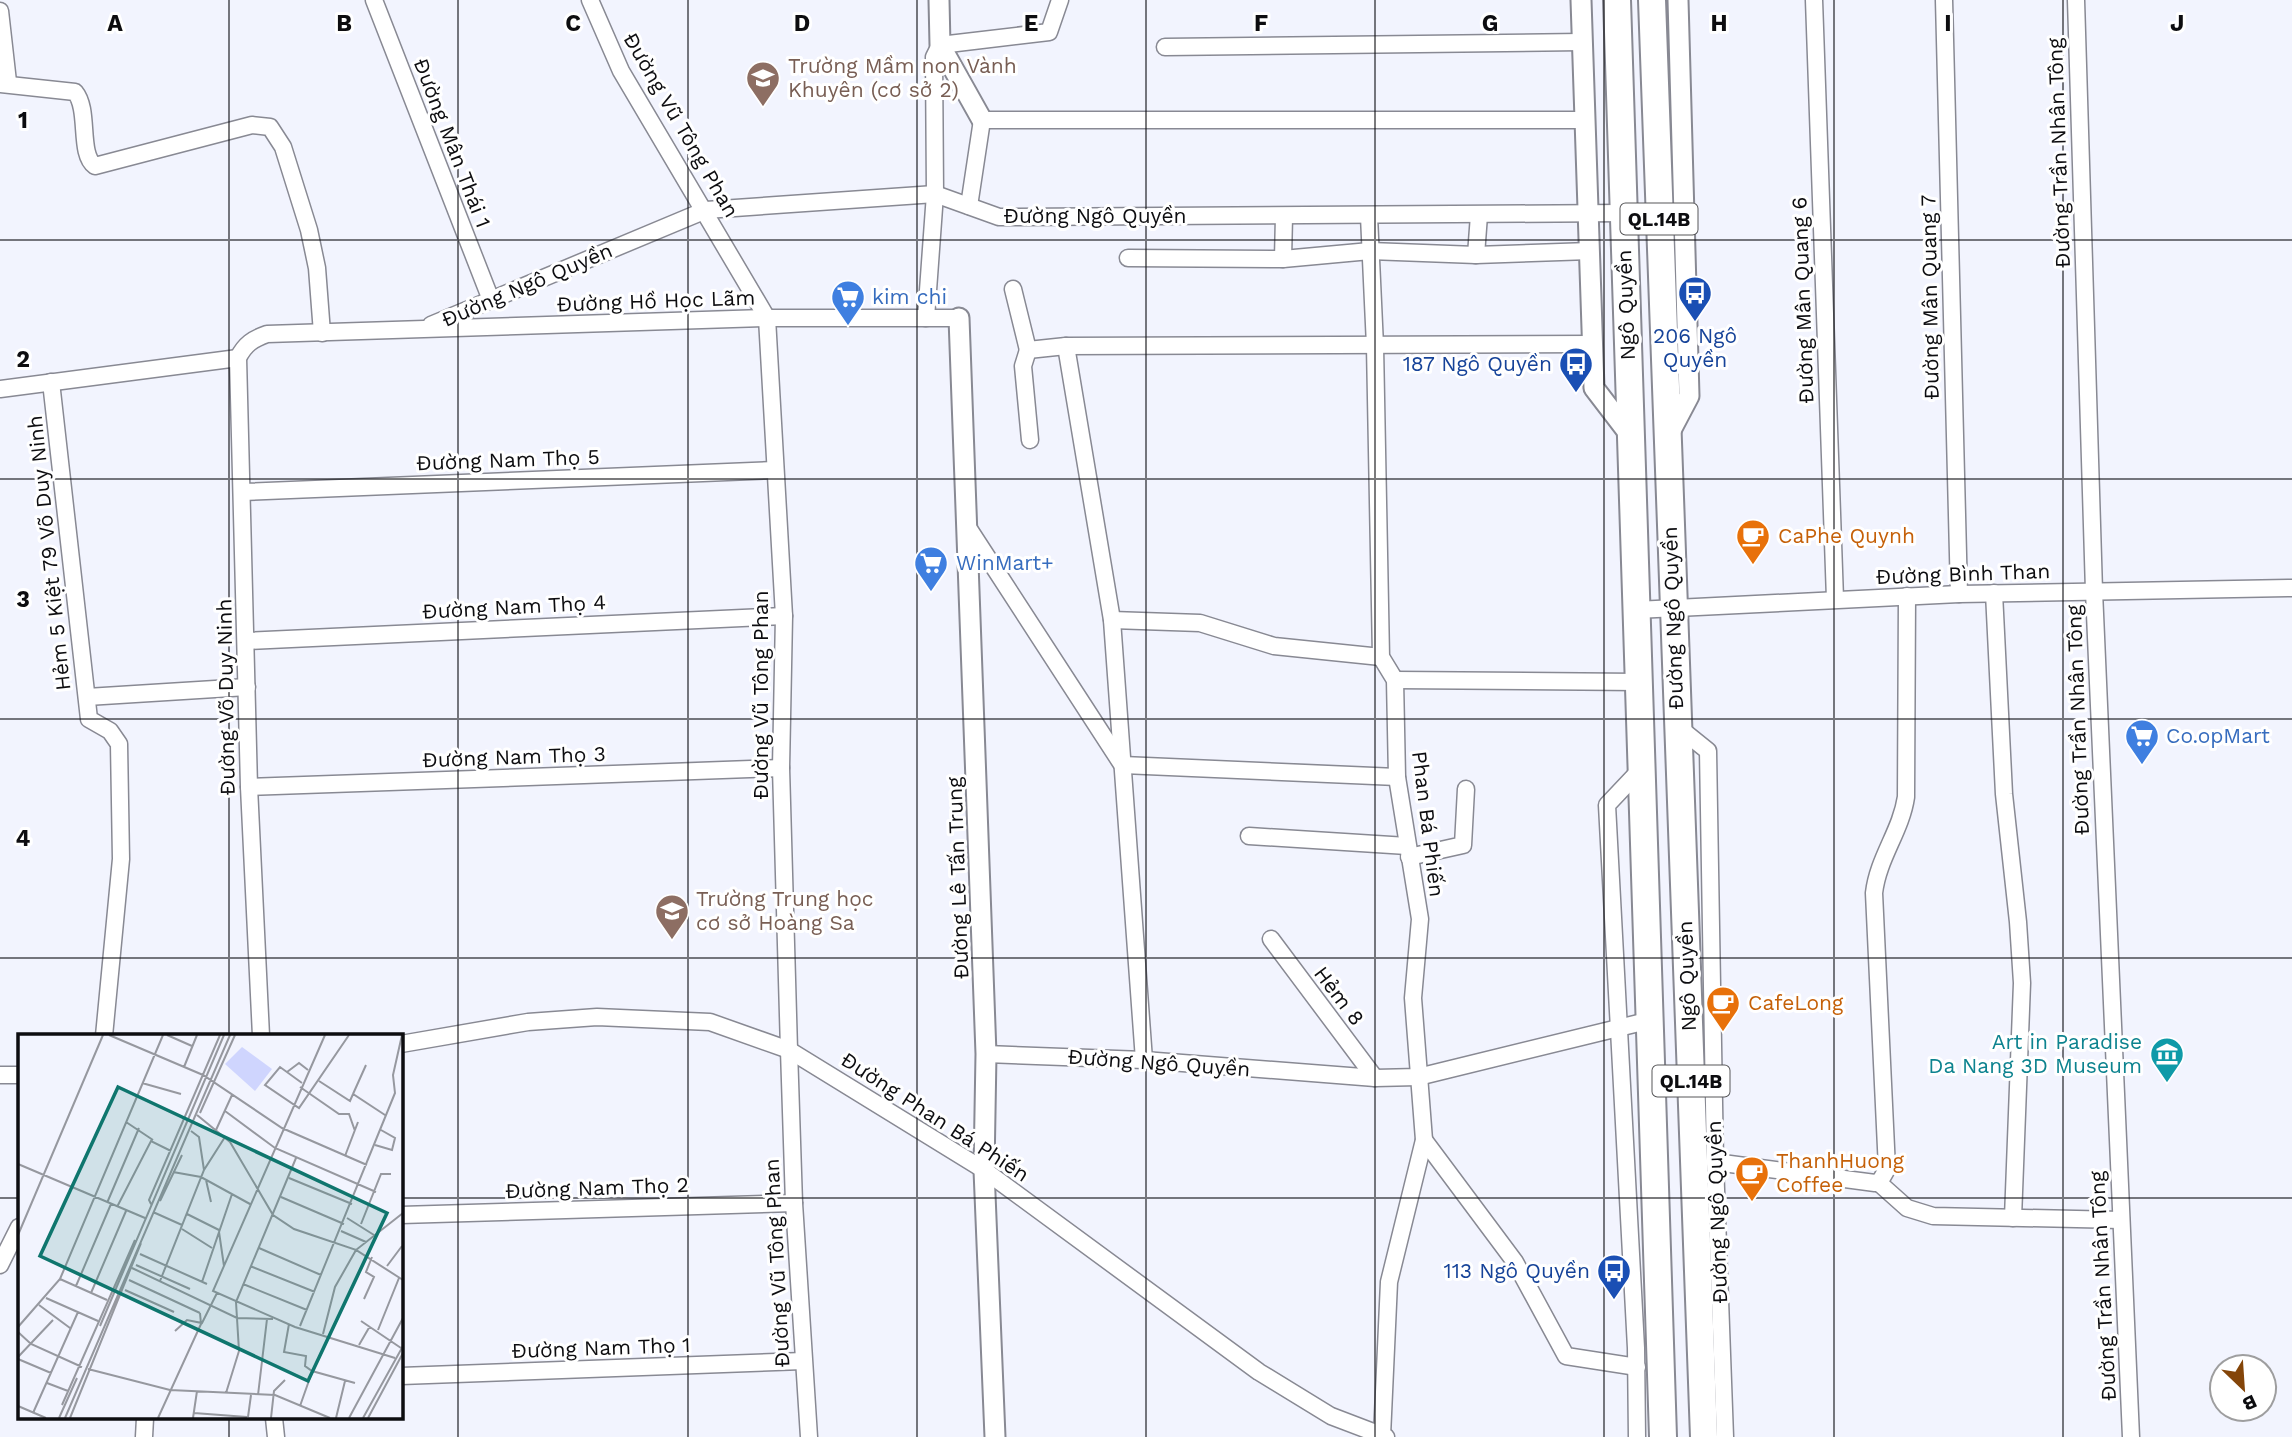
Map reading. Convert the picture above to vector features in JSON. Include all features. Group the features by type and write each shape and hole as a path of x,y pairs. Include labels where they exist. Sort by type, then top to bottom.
{"highway":[{"name":"Ngô Quyền","path":"1617,0 1636,610"},
{"name":"Ngô Quyền","path":"1652,0 1667,439"},
{"name":"Đường Ngô Quyền","path":"1667,439 1677,726"},
{"name":"Đường Ngô Quyền","path":"1636,610 1642,768"},
{"name":"Ngô Quyền","path":"1677,726 1704,1437"},
{"name":"Ngô Quyền","path":"1642,768 1663,1437"}],"street":[{"name":"Đường Mân Thái 1","path":"374,0 491,300"},
{"name":"Đường Vũ Tông Phan","path":"590,0 621,71 706,210 767,318 784,616 781,768 794,1203 809,1437"},
{"path":"926,318 934,194 934,63 940,45 939,0"},
{"path":"940,45 1049,32 1060,0"},
{"path":"1581,0 1594,388 1630,435"},
{"name":"Đường Ngô Quyền","path":"1667,439 1689,396 1678,0"},
{"name":"Đường Mân Quang 6","path":"1814,0 1835,599"},
{"name":"Đường Mân Quang 7","path":"1944,0 1959,594"},
{"name":"Đường Trần Nhân Tông","path":"2076,0 2094,591 2131,1437"},
{"path":"0,11 4,83 75,92 81,102 88,158 95,166 252,125 270,127 283,146 309,230 317,268 322,333"},
{"path":"1166,47 1582,41"},
{"path":"940,45 982,120 969,206"},
{"path":"982,120 1585,120"},
{"name":"Đường Ngô Quyền","path":"420,330 706,210 934,194 999,217 1623,214"},
{"path":"1476,255 1479,215"},
{"path":"1283,259 1284,216"},
{"path":"1369,216 1375,346 1381,657 1395,680"},
{"path":"1128,258 1283,259 1370,251 1476,255 1590,251"},
{"path":"1013,289 1028,350 1023,366 1031,440"},
{"name":"Đường Hồ Học Lãm","path":"238,358 253,339 267,334 767,318 959,318"},
{"name":"Đường Lê Tấn Trung","path":"959,318 969,529 986,1054 984,1170 995,1437"},
{"path":"1028,350 1066,346 1593,344"},
{"path":"1066,346 1112,620 1144,1060"},
{"path":"0,389 238,358"},
{"name":"Đường Võ Duy Ninh","path":"238,358 249,787 261,1034"},
{"name":"Hẻm 5 Kiệt 79 Võ Duy Ninh","path":"51,382 89,719 110,731 119,744 121,859 104,1034"},
{"name":"Đường Nam Thọ 5","path":"242,492 775,470"},
{"path":"969,529 1123,765"},
{"name":"Đường Bình Than","path":"1636,610 1959,594 2292,587"},
{"path":"1994,593 2004,794 2022,984 2013,1218"},
{"path":"1879,1183 1887,1169 1874,892 1880,862 1900,824 1906,797 1908,596"},
{"name":"Đường Nam Thọ 4","path":"246,641 784,616"},
{"path":"1112,620 1200,623 1274,646 1381,657"},
{"name":"Đường Ngô Quyền","path":"1395,680 1639,682"},
{"name":"Phan Bá Phiến","path":"1384,1436 1389,1282 1424,1140 1413,998 1420,919 1397,777 1395,680"},
{"path":"87,697 247,687"},
{"name":"Đường Ngô Quyền","path":"1677,726 1708,751 1714,1162 1725,1437"},
{"path":"1123,765 1397,777"},
{"name":"Đường Nam Thọ 3","path":"249,787 781,768"},
{"path":"1637,1437 1637,1367 1607,805 1642,768"},
{"path":"1249,836 1408,852 1463,845 1466,789"},
{"name":"Hẻm 8","path":"1270,939 1375,1078"},
{"name":"Đường Phan Bá Phiến","path":"402,1044 528,1022 597,1017 710,1022 789,1049 984,1170 1259,1371 1331,1416 1384,1436"},
{"name":"Đường Ngô Quyền","path":"986,1054 1144,1060 1375,1078 1418,1077 1651,1020"},
{"path":"0,1075 18,1075"},
{"path":"1424,1140 1515,1262 1566,1356 1637,1367"},
{"path":"1714,1162 1879,1183 1897,1201 1919,1214 2121,1220"},
{"name":"Đường Nam Thọ 2","path":"402,1215 794,1203"},
{"path":"0,1265 18,1235"},
{"name":"Đường Nam Thọ 1","path":"402,1376 803,1361"}],"place":[{"name":"Trường Mầm non Vành Khuyên (cơ sở 2)","path":"763,108"},
{"name":"206 Ngô Quyền","path":"1695,323"},
{"name":"kim chi","path":"848,327"},
{"name":"187 Ngô Quyền","path":"1576,394"},
{"name":"CaPhe Quynh","path":"1753,566"},
{"name":"WinMart+","path":"931,593"},
{"name":"Co.opMart","path":"2142,766"},
{"name":"Trường Trung học cơ sở Hoàng Sa","path":"672,941"},
{"name":"CafeLong","path":"1723,1033"},
{"name":"Art in Paradise Da Nang 3D Museum","path":"2167,1084"},
{"name":"ThanhHuong Coffee","path":"1752,1203"},
{"name":"113 Ngô Quyền","path":"1614,1301"}]}
